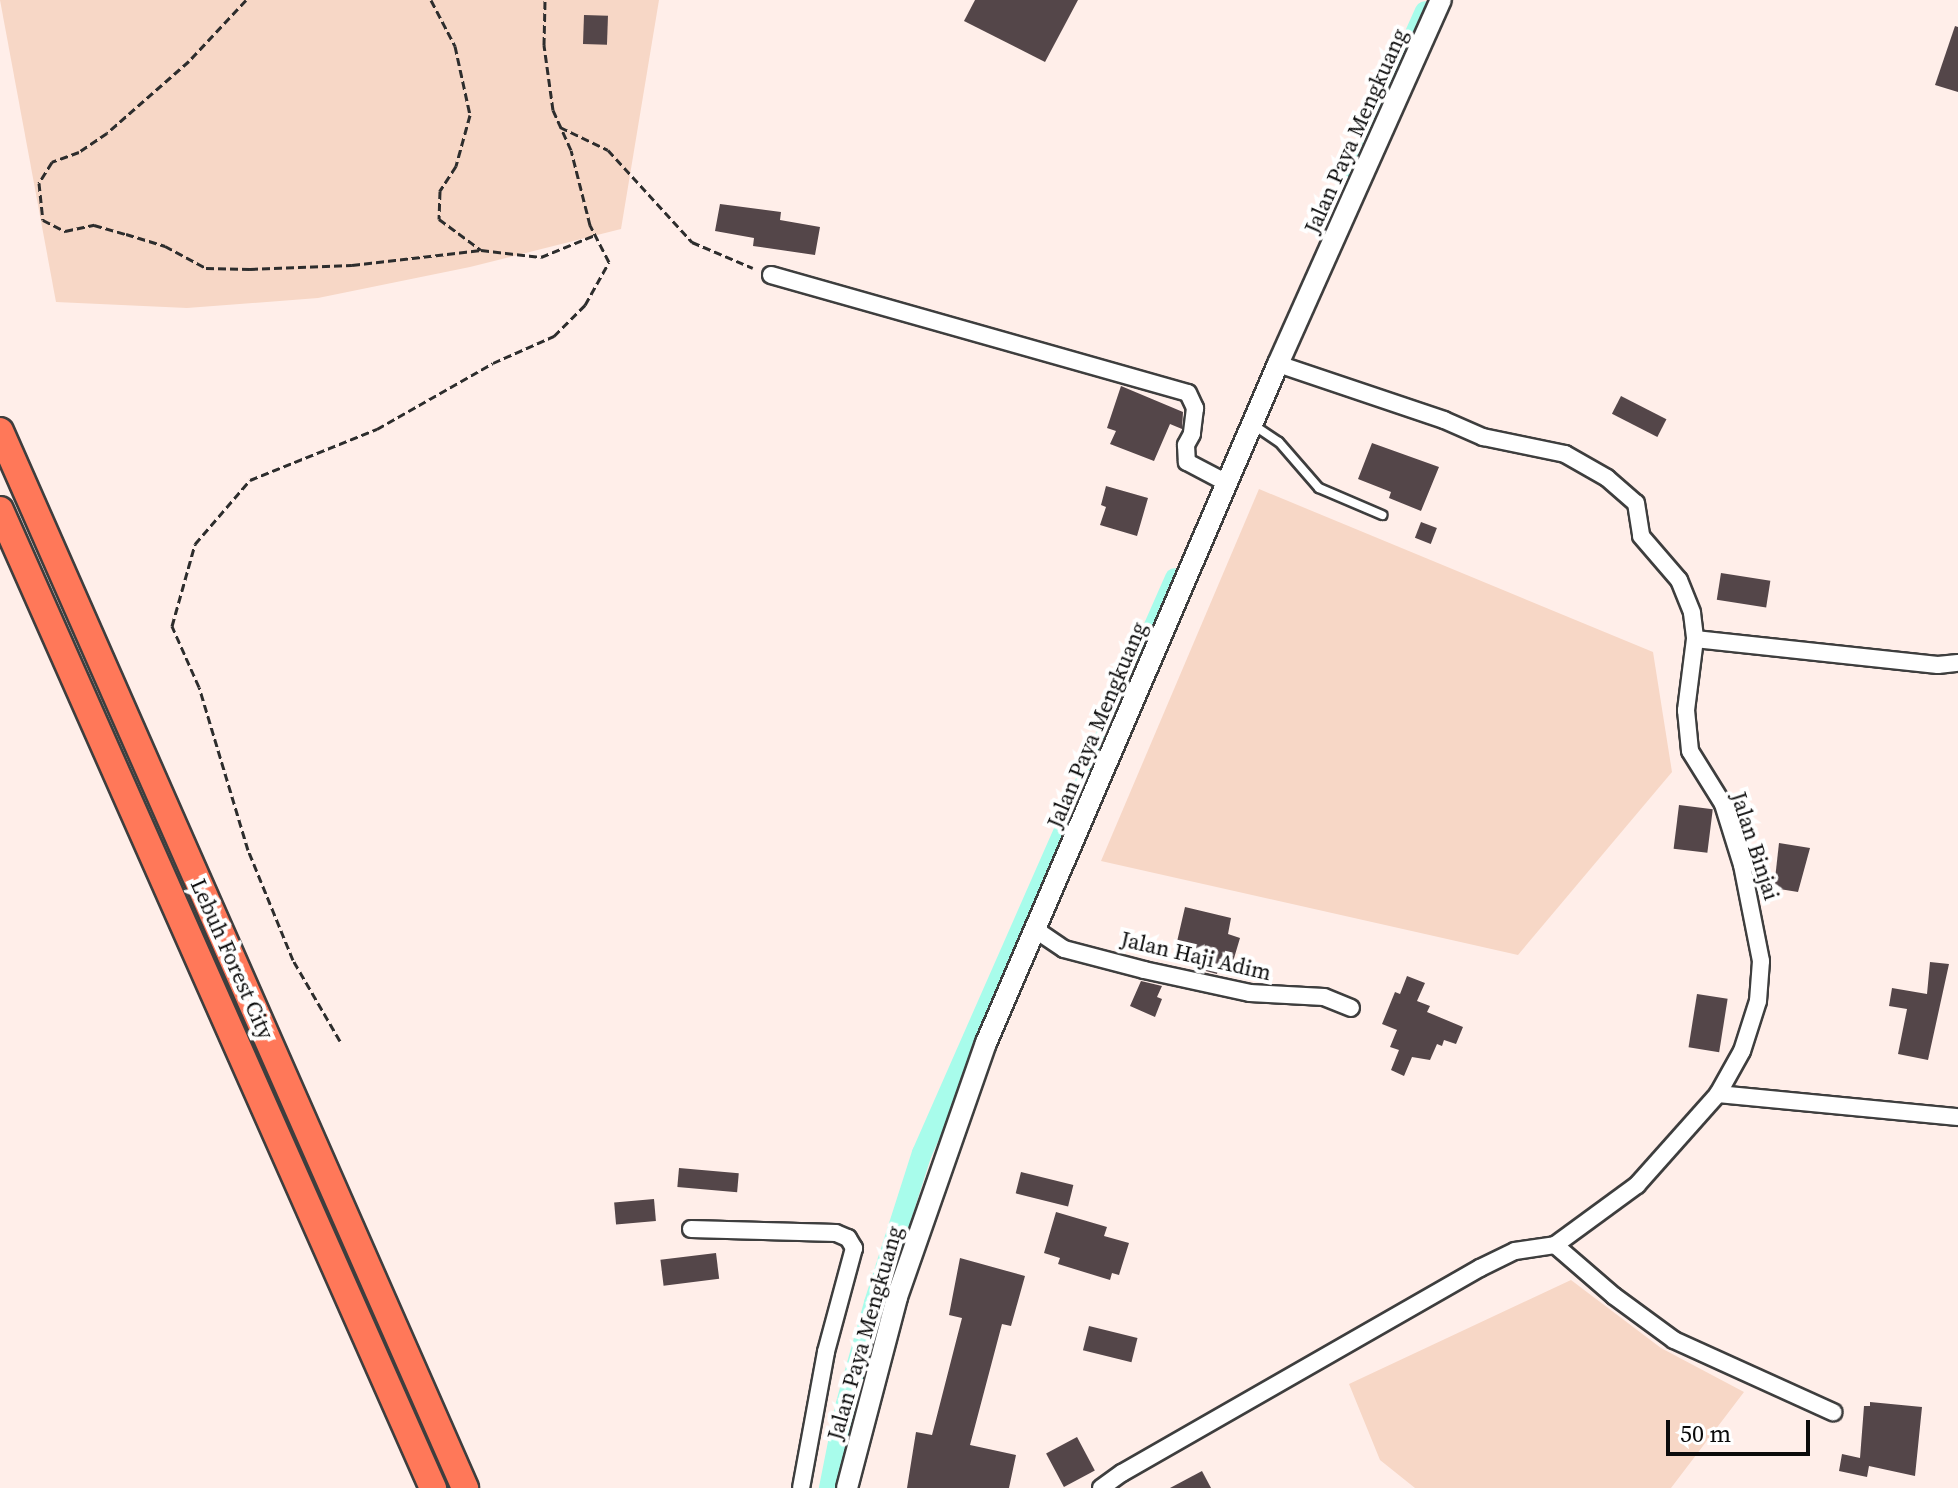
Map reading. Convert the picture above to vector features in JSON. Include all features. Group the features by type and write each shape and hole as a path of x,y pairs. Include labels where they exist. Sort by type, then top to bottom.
{"main road":[{"name":"Lebuh Forest City","path":"0,431 465,1488"},
{"name":"Lebuh Forest City","path":"0,510 433,1488"}],"street":[{"name":"Jalan Paya Mengkuang","path":"847,1488 871,1388 912,1251 986,1043 1278,364 1441,0"},
{"path":"771,275 1188,393 1195,408 1192,434 1185,454 1187,462 1227,483"},
{"name":"Jalan Binjai","path":"1278,364 1444,420 1483,437 1565,454 1607,478 1636,503 1641,536 1679,580 1692,613 1695,639 1686,710 1690,751 1723,804 1751,901 1761,961 1758,1001 1742,1051 1718,1094 1637,1185 1555,1245"},
{"path":"1695,639 1938,665 1958,663"},
{"name":"Jalan Haji Adim","path":"1036,930 1064,949 1144,970 1250,993 1324,997 1351,1008"},
{"path":"1718,1094 1958,1117"},
{"path":"691,1229 823,1231 848,1238 854,1248 805,1446 801,1488"},
{"path":"1101,1488 1122,1473 1480,1268 1515,1251 1555,1245 1614,1296 1674,1340 1833,1412"}],"lane":[{"path":"1252,424 1279,442 1319,488 1382,515"}],"path":[{"path":"246,0 189,61 107,133 79,152 52,162 39,183 43,220 65,231 94,225 165,246 206,268 352,265 481,250 541,257 595,235"},
{"path":"431,0 455,46 470,115 456,166 440,191 439,219 481,250"},
{"path":"340,1041 287,946 248,850 199,687 172,626 195,544 250,480 377,429 493,363 554,336 585,305 609,262 595,235 553,110 544,45 545,0"},
{"path":"560,127 608,150 692,242 771,275"}],"shaded area":[{"path":"0,0 659,0 621,229 470,267 318,298 187,308 56,302"},
{"path":"1259,489 1653,652 1672,772 1518,955 1101,861"},
{"path":"1571,1280 1661,1348 1744,1392 1671,1488 1415,1488 1380,1460 1349,1384"}],"building":[{"path":"975,0 1078,0 1045,62 964,21"},
{"path":"584,15 608,16 607,45 583,44"},
{"path":"1955,26 1958,27 1958,92 1935,85"},
{"path":"720,204 781,212 780,220 820,227 815,255 753,246 754,238 715,231"},
{"path":"1121,386 1183,412 1182,429 1170,424 1154,461 1110,444 1116,431 1107,428"},
{"path":"1621,396 1666,419 1657,437 1612,414"},
{"path":"1372,443 1439,467 1421,511 1389,498 1391,492 1358,479"},
{"path":"1106,486 1148,498 1137,536 1100,525 1106,507 1101,505"},
{"path":"1421,522 1437,528 1431,544 1415,538"},
{"path":"1721,573 1770,581 1766,607 1717,600"},
{"path":"1679,805 1713,809 1707,853 1674,849"},
{"path":"1779,843 1810,848 1798,892 1774,888"},
{"path":"1185,907 1231,918 1228,934 1240,938 1232,965 1220,961 1217,974 1202,970 1206,954 1176,946"},
{"path":"1930,962 1949,964 1928,1060 1898,1054 1907,1009 1889,1006 1892,988 1927,994"},
{"path":"1407,976 1425,983 1417,1001 1430,1006 1427,1012 1463,1027 1456,1044 1444,1040 1442,1046 1437,1044 1430,1060 1412,1057 1404,1076 1391,1070 1399,1050 1390,1047 1397,1030 1382,1024 1395,992 1400,994"},
{"path":"1141,981 1162,986 1157,997 1162,999 1155,1017 1130,1006"},
{"path":"1697,994 1728,999 1719,1052 1689,1047"},
{"path":"679,1168 739,1173 737,1192 677,1187"},
{"path":"1021,1172 1073,1185 1068,1206 1016,1193"},
{"path":"654,1199 656,1221 616,1224 614,1202"},
{"path":"1056,1212 1107,1227 1104,1236 1129,1243 1119,1275 1112,1273 1110,1280 1058,1264 1060,1258 1044,1253"},
{"path":"716,1253 719,1279 664,1286 660,1260"},
{"path":"960,1258 1025,1276 1011,1326 1002,1324 970,1445 1016,1455 1009,1488 907,1488 916,1432 932,1435 962,1318 949,1315"},
{"path":"1089,1326 1138,1338 1131,1362 1083,1350"},
{"path":"1870,1402 1922,1407 1915,1476 1869,1466 1867,1477 1839,1471 1842,1454 1860,1458 1864,1406 1870,1406"},
{"path":"1077,1437 1095,1471 1064,1487 1046,1453"},
{"path":"1202,1471 1211,1488 1170,1488"}],"waterway":[{"path":"1353,172 1425,11"},
{"path":"829,1488 845,1407 874,1303 922,1153 1175,578"}]}
